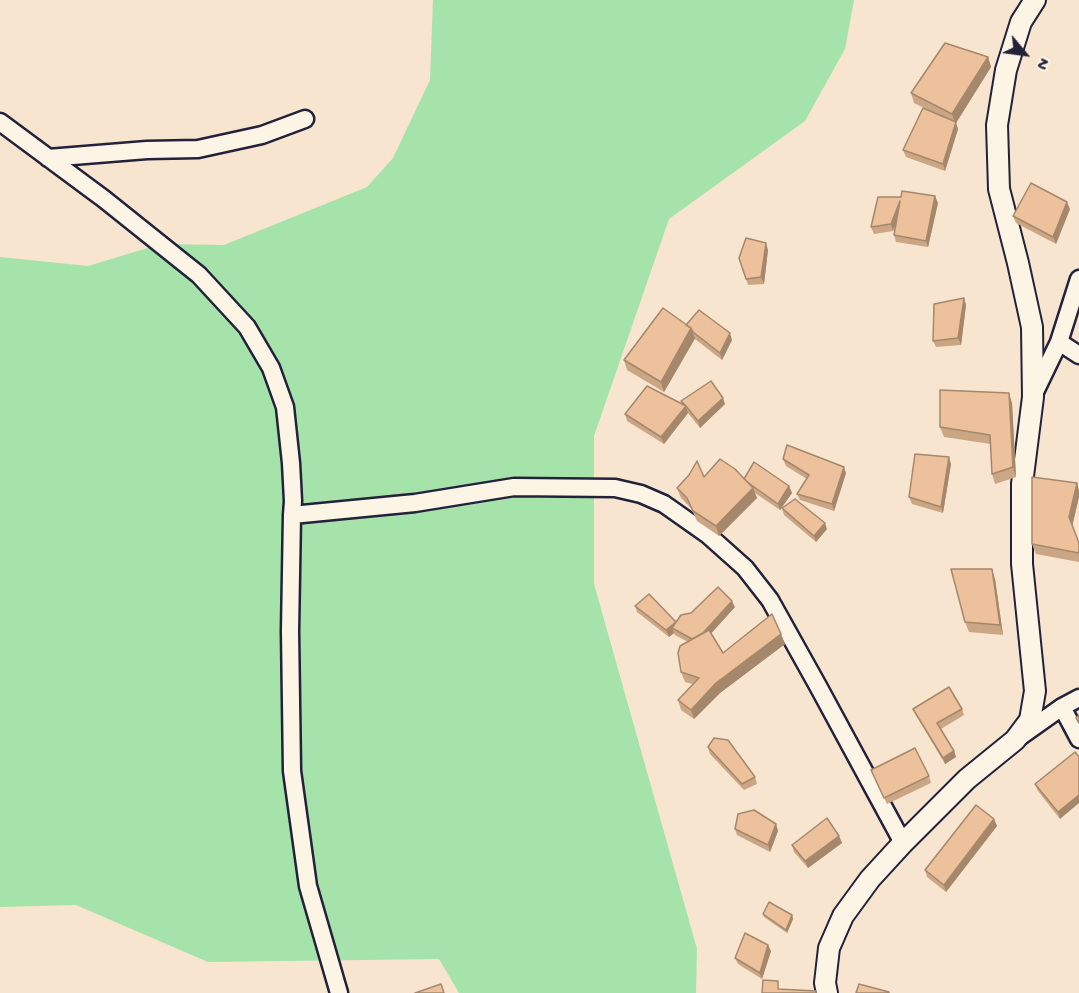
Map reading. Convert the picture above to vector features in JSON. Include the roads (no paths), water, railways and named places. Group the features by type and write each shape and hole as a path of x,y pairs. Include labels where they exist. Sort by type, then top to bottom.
{"street":[{"path":"1015,740 1030,720 1035,691 1022,564 1022,484 1032,397 1032,327 999,189 997,125 1006,70 1021,22 1035,0"},
{"path":"48,158 147,150 198,149 262,135 305,119"},
{"path":"0,122 104,199 199,275 248,327 272,368 285,407 293,501 290,631 292,771 308,886 339,993"},
{"path":"1032,397 1059,342 1079,279"},
{"path":"1059,342 1079,355"},
{"path":"292,516 415,503 514,487 615,488 641,494 664,504 708,535 745,568 770,600 903,843"},
{"path":"827,993 825,983 829,948 843,916 870,879 967,779 1015,740 1062,707 1079,698"},
{"path":"1062,707 1079,739"}]}
